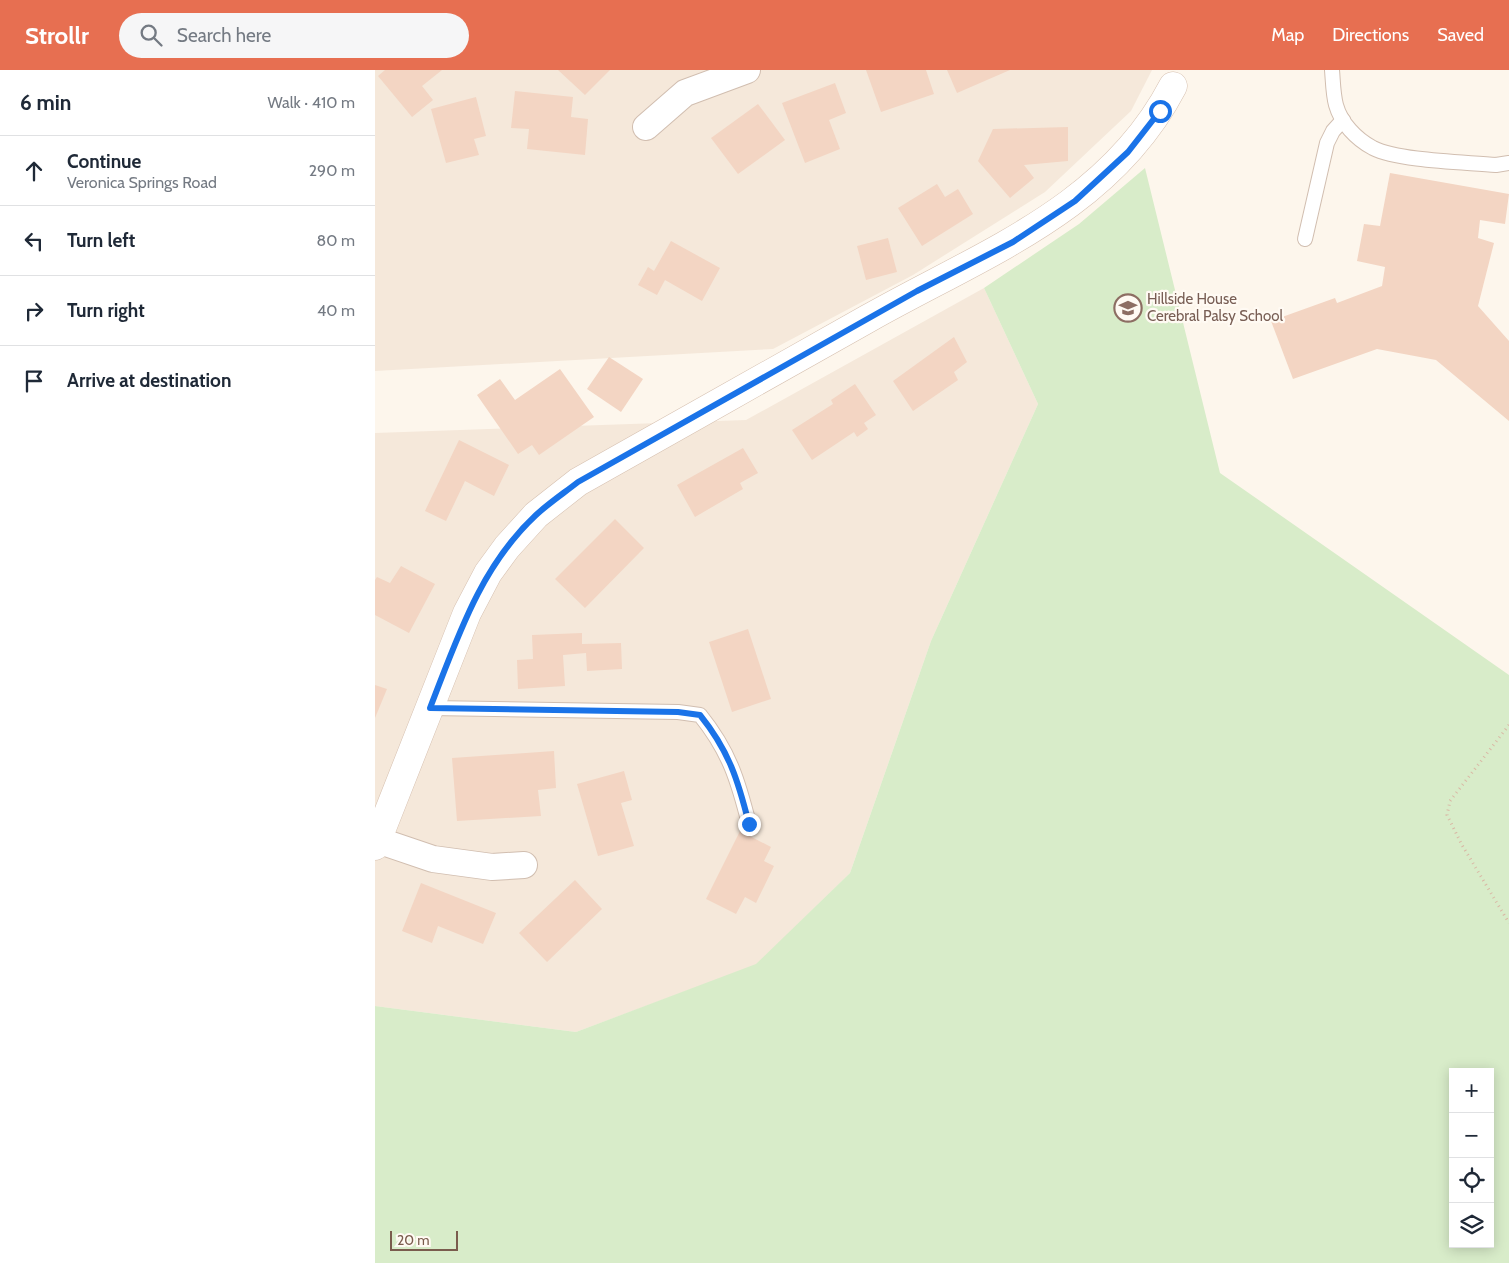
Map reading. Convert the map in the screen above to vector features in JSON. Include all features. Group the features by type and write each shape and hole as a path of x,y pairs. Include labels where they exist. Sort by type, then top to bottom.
{"street":[{"path":"646,127 685,92 747,70"},
{"path":"524,865 492,867 433,859 376,843 467,613 488,573 507,547 536,515 578,482 917,291 1013,242 1075,201 1128,152 1160,111 1177,78"}],"lane":[{"path":"1332,70 1336,104 1343,120 1355,136 1373,148 1397,155 1495,165 1509,163"},
{"path":"1305,239 1327,143 1333,131 1343,120"},
{"path":"430,708 678,712 700,715 718,737 738,780 749,824"}],"path":[{"path":"1509,725 1450,801 1447,815 1462,845 1509,923"}],"shaded area":[{"path":"375,70 1152,70 1131,111 1045,192 913,275 773,349 375,371"},
{"path":"984,288 1038,404 931,641 850,873 756,965 576,1032 375,1006 375,433 746,420"}],"green space":[{"path":"1145,168 1220,473 1509,675 1509,1263 375,1263 375,1006 576,1032 756,964 850,873 931,641 1038,404 984,288 1079,224"}],"building":[{"path":"385,70 442,70 422,86 433,100 412,117 378,76"},
{"path":"558,70 610,70 585,95"},
{"path":"866,70 926,70 934,94 881,112"},
{"path":"947,70 1010,70 957,93"},
{"path":"835,83 846,113 829,120 840,149 805,163 782,103"},
{"path":"515,91 573,97 571,117 588,119 585,155 527,149 529,129 511,128"},
{"path":"476,97 486,136 474,139 479,155 446,163 431,109"},
{"path":"758,104 785,140 738,174 711,138"},
{"path":"1068,127 1068,161 1024,165 1034,178 1010,198 978,161 993,129"},
{"path":"1390,173 1509,194 1505,224 1480,220 1478,238 1494,243 1478,306 1509,341 1509,421 1436,360 1377,349 1293,379 1271,321 1335,298 1337,303 1382,286 1385,267 1357,261 1364,224 1380,226"},
{"path":"937,184 945,197 958,189 973,214 922,246 898,208"},
{"path":"888,238 897,272 866,280 857,246"},
{"path":"671,241 720,268 702,301 665,280 657,295 638,285 648,267 654,271"},
{"path":"954,337 967,362 954,372 958,380 913,411 893,381"},
{"path":"609,357 643,379 621,412 587,389"},
{"path":"560,369 594,417 539,455 532,445 518,454 477,395 500,379 515,400"},
{"path":"855,384 876,415 864,423 868,429 857,437 854,432 812,460 792,430 833,404 831,400"},
{"path":"459,440 509,465 494,496 465,481 446,521 425,511"},
{"path":"743,448 758,473 740,483 743,489 695,517 677,485"},
{"path":"615,519 644,548 585,608 555,579"},
{"path":"401,566 435,584 409,633 375,615 375,580 377,577 390,583"},
{"path":"748,629 771,699 732,712 709,642"},
{"path":"582,633 582,644 621,643 622,669 587,671 586,653 563,655 565,686 518,689 517,660 533,659 532,635"},
{"path":"375,685 387,689 375,718"},
{"path":"554,751 556,788 538,790 541,816 457,821 452,758"},
{"path":"624,771 632,800 621,803 634,846 598,856 577,784"},
{"path":"740,831 771,847 764,861 774,866 756,903 745,897 736,914 706,899"},
{"path":"575,880 602,909 547,962 519,933"},
{"path":"421,883 496,913 483,944 438,926 432,943 402,931"}],"place":[{"name":"Hillside House Cerebral Palsy School","path":"1128,308"}],"route":[{"path":"749,824 738,780 718,737 700,715 678,712 430,708 467,613 488,573 507,547 536,515 578,482 917,291 1013,242 1075,201 1128,152 1160,111"}]}
